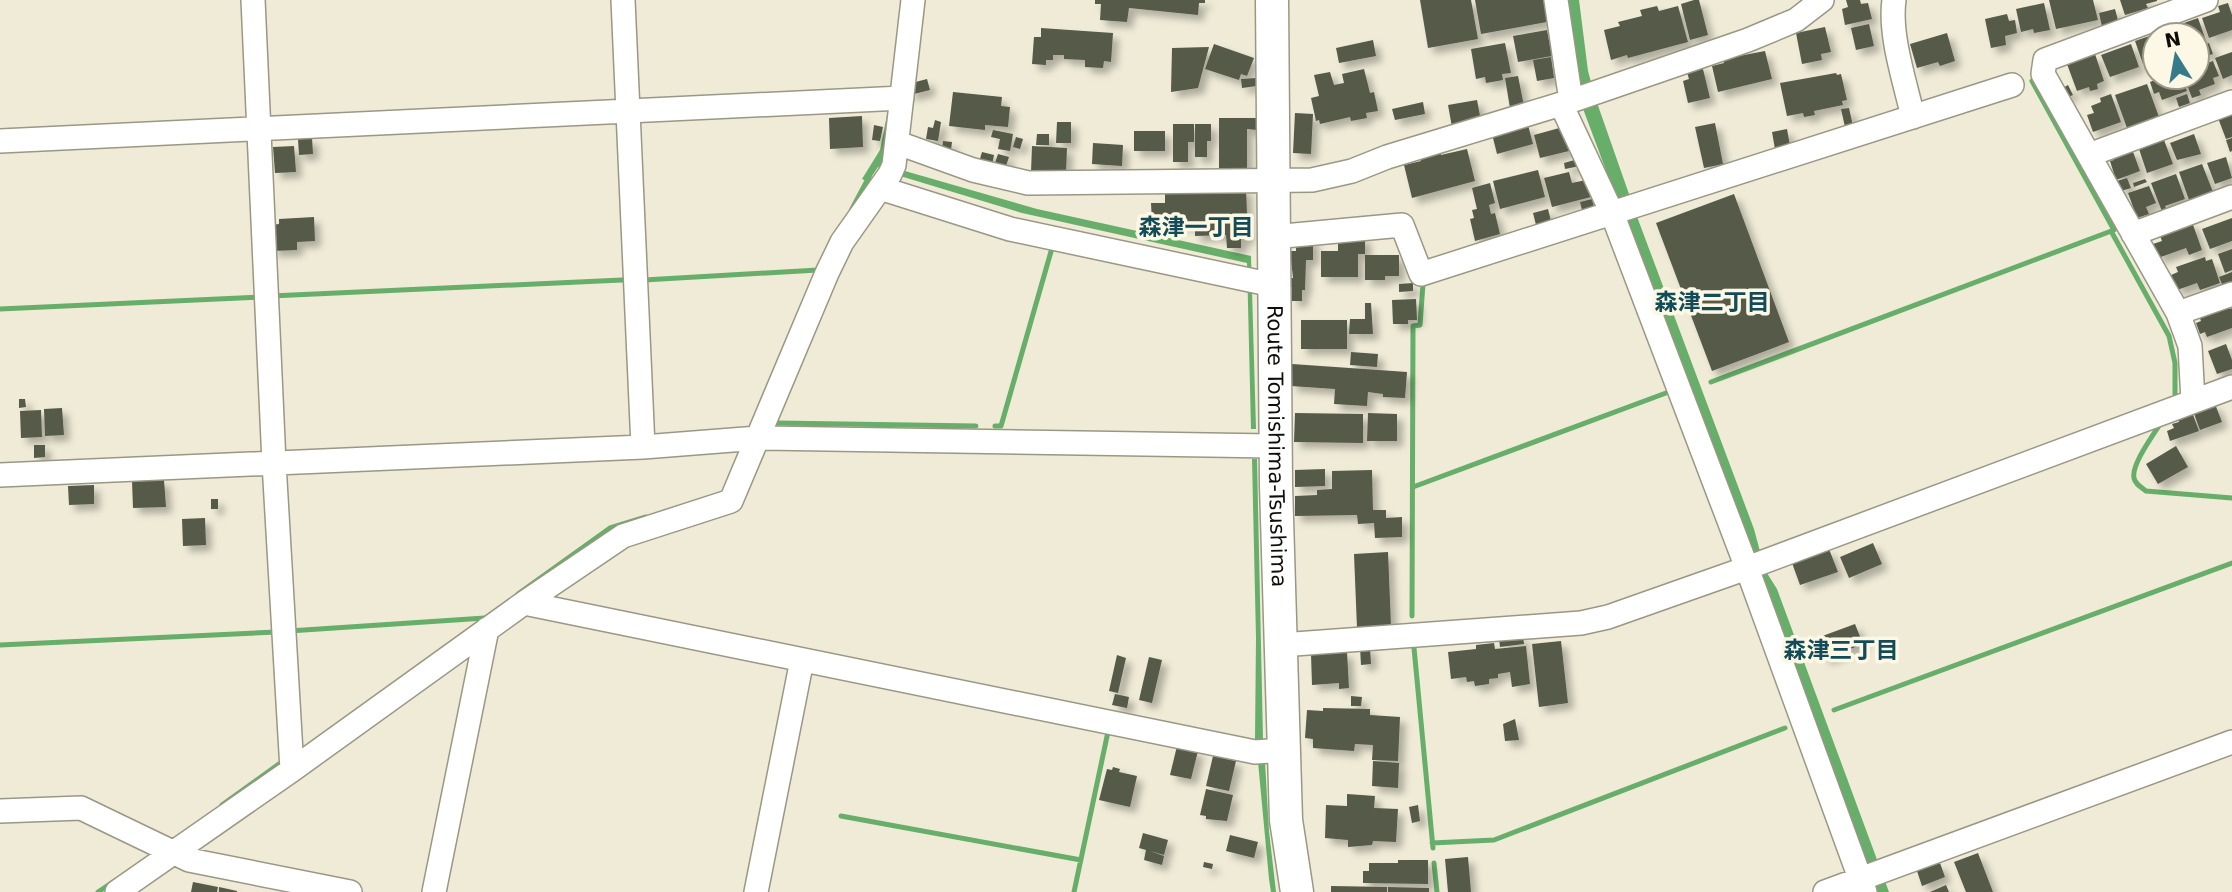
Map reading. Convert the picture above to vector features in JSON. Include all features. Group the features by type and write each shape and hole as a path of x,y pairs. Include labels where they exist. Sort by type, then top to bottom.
{"main road":[{"name":"Route Tomishima-Tsushima","path":"1272,0 1273,237 1257,282 1275,446 1286,820 1297,892"}],"street":[{"path":"253,0 274,464 292,771"},
{"path":"623,0 643,447"},
{"path":"117,892 292,771 524,603 624,536 731,501 827,273 842,242 890,168 902,98 913,0"},
{"path":"1556,0 1576,99 1622,210 1755,565 1868,879"},
{"path":"890,168 973,170 1028,183 1312,180 1352,171 1399,153 1576,99 1748,40 1797,20 1822,0"},
{"path":"1894,0 1898,48 1913,117"},
{"path":"2193,401 2190,346 2178,313 2043,74 2045,60 2206,0"},
{"path":"1273,237 1402,225 1421,274 2012,85"},
{"path":"0,141 902,98"},
{"path":"2089,155 2232,103"},
{"path":"890,168 1010,229 1257,282"},
{"path":"2133,234 2232,197"},
{"path":"2178,313 2232,294"},
{"path":"1281,645 1581,624 1608,617 2231,389"},
{"path":"0,475 643,447 758,438 1275,446"},
{"path":"524,603 1255,752 1285,750"},
{"path":"434,892 487,629"},
{"path":"756,892 802,660"},
{"path":"1825,892 1868,879 2232,742"},
{"path":"0,811 81,808 189,860 350,892"}],"shaded area":[{"path":"1564,0 1579,0 1588,71 1595,97 1754,529 1765,570 1777,589 1889,892 1875,892 1582,106"},
{"path":"888,110 894,110 898,169 1037,209 1251,256 1256,429 1251,429 1247,263 1022,213 878,167 868,182 862,179 880,150"},
{"path":"1252,459 1257,459 1263,739 1255,739"},
{"path":"1258,762 1265,762 1276,892 1271,892 1269,879"}],"building":[{"path":"1095,0 1205,0 1205,3 1199,3 1198,15 1129,8 1127,22 1100,20 1101,4 1095,4"},
{"path":"1420,0 1471,0 1478,39 1428,48"},
{"path":"1475,0 1549,0 1552,21 1481,34"},
{"path":"1699,0 1708,35 1690,40 1681,4"},
{"path":"1846,0 1868,3 1872,19 1845,25 1842,9 1848,7"},
{"path":"2049,0 2093,0 2098,20 2056,29"},
{"path":"2120,0 2157,1 2146,4 2148,8 2125,15"},
{"path":"2044,3 2050,30 2034,33 2033,29 2021,32 2016,9"},
{"path":"2228,3 2232,15 2232,30 2211,37 2211,21 2203,21 2202,18 2220,12 2218,6"},
{"path":"1657,6 1659,11 1678,6 1688,42 1611,60 1604,30 1620,26 1618,22 1642,16 1640,10"},
{"path":"2115,9 2119,24 2102,27 2099,13"},
{"path":"2007,14 2009,21 2015,20 2017,33 2005,36 2006,45 1991,48 1985,19"},
{"path":"1869,24 1874,46 1856,50 1851,28"},
{"path":"1825,27 1831,52 1821,54 1822,60 1802,64 1796,33"},
{"path":"1041,28 1113,33 1111,62 1104,61 1103,68 1085,67 1085,60 1064,59 1064,55 1053,55 1053,60 1046,60 1046,65 1032,64 1034,37 1041,37"},
{"path":"1547,30 1552,56 1518,62 1513,36"},
{"path":"1947,33 1955,61 1940,66 1938,62 1917,68 1910,44"},
{"path":"2141,39 2141,58 2135,41"},
{"path":"1373,40 1376,56 1339,63 1336,48"},
{"path":"1505,43 1511,73 1502,74 1503,80 1486,83 1485,77 1476,79 1471,49"},
{"path":"1214,44 1254,58 1247,76 1241,74 1239,80 1205,69"},
{"path":"2131,44 2139,67 2110,77 2101,55"},
{"path":"1209,47 1198,88 1171,92 1172,48"},
{"path":"1765,51 1772,79 1718,92 1712,66 1724,63 1723,59"},
{"path":"2232,52 2232,75 2223,79 2215,58"},
{"path":"2095,54 2104,81 2097,84 2098,89 2090,91 2089,87 2077,91 2067,64"},
{"path":"1551,57 1554,78 1537,81 1533,60"},
{"path":"2211,62 2219,76 2213,78 2215,84 2211,86"},
{"path":"1702,65 1710,98 1688,103 1683,81 1689,79 1686,69"},
{"path":"1364,69 1370,93 1374,92 1378,111 1366,113 1367,118 1351,121 1350,117 1320,124 1319,120 1316,121 1311,98 1319,96 1314,75 1330,72 1334,85 1344,83 1342,74"},
{"path":"1841,74 1847,100 1842,101 1843,105 1814,111 1815,115 1804,117 1803,113 1787,116 1780,83"},
{"path":"1518,76 1524,106 1510,108 1505,78"},
{"path":"1256,78 1257,86 1242,88 1241,79"},
{"path":"927,79 930,90 910,95 908,84"},
{"path":"2068,85 2073,95 2066,98 2061,89"},
{"path":"2141,86 2141,91 2150,91 2159,117 2127,128 2115,95"},
{"path":"2153,91 2187,91 2162,100 2159,92 2154,94"},
{"path":"2189,91 2199,91 2201,95 2192,98"},
{"path":"953,92 1002,97 1001,106 1010,107 1008,127 985,125 985,130 949,126"},
{"path":"2111,94 2121,122 2093,132 2087,115 2094,113 2091,106 2101,102 2100,98"},
{"path":"2187,94 2190,103 2179,107 2176,98"},
{"path":"1477,100 1481,121 1452,127 1448,105"},
{"path":"1423,102 1425,114 1395,120 1392,109"},
{"path":"1849,108 1853,126 1845,127 1841,109"},
{"path":"1295,113 1313,114 1311,154 1293,153"},
{"path":"2232,113 2232,137 2226,139 2218,118"},
{"path":"862,116 863,147 830,149 829,118"},
{"path":"1219,118 1257,118 1257,130 1247,129 1247,168 1219,168"},
{"path":"935,120 941,122 938,141 926,139 928,127 933,128"},
{"path":"1057,122 1071,122 1071,143 1056,143"},
{"path":"1715,123 1723,164 1704,168 1695,127"},
{"path":"1173,124 1194,124 1194,142 1188,142 1188,162 1173,162"},
{"path":"1195,124 1211,124 1207,157 1195,157"},
{"path":"874,125 883,127 880,141 872,140"},
{"path":"1528,125 1533,144 1497,154 1492,134"},
{"path":"1563,127 1569,151 1540,158 1534,135"},
{"path":"1787,129 1790,146 1775,149 1772,132"},
{"path":"993,130 1013,134 1010,151 998,149 1000,139 991,137"},
{"path":"1134,131 1165,131 1165,151 1134,151"},
{"path":"1037,134 1049,134 1049,145 1036,145"},
{"path":"2194,134 2201,154 2177,160 2170,143"},
{"path":"1016,137 1023,139 1020,149 1013,147"},
{"path":"312,138 313,154 299,155 298,139"},
{"path":"2232,138 2232,151 2230,152 2226,140"},
{"path":"2164,140 2173,164 2147,173 2139,149"},
{"path":"943,141 952,142 951,150 942,149"},
{"path":"1093,143 1123,145 1122,166 1092,164"},
{"path":"294,146 296,172 275,173 273,147"},
{"path":"1032,146 1067,148 1066,173 1031,172"},
{"path":"1440,149 1441,155 1467,149 1475,181 1412,198 1404,165 1421,161 1419,155"},
{"path":"2132,149 2140,171 2116,180 2110,161 2114,160 2113,156"},
{"path":"982,152 994,155 992,165 979,162"},
{"path":"998,154 1009,157 1006,166 995,163"},
{"path":"2226,157 2232,178 2215,184 2207,163"},
{"path":"1578,159 1580,166 1565,169 1564,163"},
{"path":"2202,164 2213,192 2189,200 2179,172"},
{"path":"1538,170 1545,197 1500,209 1493,181"},
{"path":"1569,172 1572,183 1586,180 1591,197 1552,207 1544,178"},
{"path":"2176,174 2185,199 2165,206 2168,212 2163,214 2151,183"},
{"path":"2127,178 2131,188 2121,191 2117,181"},
{"path":"2145,179 2147,182 2134,187 2133,183"},
{"path":"1490,183 1495,203 1489,205 1491,214 1495,213 1500,234 1475,241 1470,219 1474,218 1472,210 1477,209 1472,188"},
{"path":"2149,186 2156,203 2146,207 2149,214 2137,218 2128,193"},
{"path":"1246,188 1248,239 1241,239 1241,248 1227,248 1226,235 1195,236 1195,224 1166,225 1166,221 1152,222 1151,203 1165,203 1165,192"},
{"path":"1734,194 1789,342 1712,371 1656,223"},
{"path":"1592,199 1594,207 1582,210 1580,202"},
{"path":"1548,209 1551,221 1536,225 1533,213"},
{"path":"314,217 315,241 297,242 297,250 272,251 271,225 279,224 279,219"},
{"path":"2232,218 2232,241 2210,249 2202,229"},
{"path":"2192,222 2202,250 2189,255 2186,248 2158,258 2153,244 2162,241 2159,233"},
{"path":"1338,237 1365,237 1365,254 1358,254 1358,277 1321,277 1321,251 1338,251"},
{"path":"1296,238 1313,238 1313,260 1306,260 1302,301 1292,301 1290,287 1290,278 1293,278 1290,251 1296,251"},
{"path":"2232,249 2232,270 2225,273 2218,254"},
{"path":"1365,255 1399,255 1399,276 1385,276 1385,280 1365,280"},
{"path":"2205,257 2206,261 2212,259 2220,283 2200,290 2197,283 2177,290 2171,275 2178,272 2176,267"},
{"path":"2232,272 2232,286 2224,289 2219,277"},
{"path":"1413,283 1413,291 1399,292 1399,284"},
{"path":"1416,299 1417,320 1408,320 1408,324 1393,324 1392,300"},
{"path":"1365,303 1371,303 1373,334 1349,334 1350,319 1365,319"},
{"path":"2228,305 2232,308 2232,328 2207,337 2205,332 2200,334 2196,323 2201,321 2199,316"},
{"path":"1301,320 1347,320 1347,349 1301,349"},
{"path":"2226,344 2232,360 2232,369 2217,374 2208,351"},
{"path":"1351,352 1378,354 1377,367 1350,365"},
{"path":"1292,364 1407,372 1405,398 1383,397 1383,394 1368,392 1367,406 1334,404 1335,389 1291,386"},
{"path":"19,399 25,399 26,407 19,408"},
{"path":"2215,404 2222,422 2200,430 2193,411"},
{"path":"62,408 64,435 45,436 44,409"},
{"path":"41,410 42,437 21,438 20,411"},
{"path":"2192,412 2199,431 2170,441 2167,431 2174,428 2172,424 2179,422 2177,417"},
{"path":"1295,413 1363,414 1363,443 1294,442"},
{"path":"1368,413 1397,414 1397,441 1367,441"},
{"path":"34,445 45,445 45,457 34,458"},
{"path":"2176,446 2188,467 2158,484 2146,464"},
{"path":"1325,469 1325,486 1295,487 1295,470"},
{"path":"1372,470 1373,510 1386,510 1386,518 1402,517 1402,537 1375,538 1374,523 1358,524 1357,515 1295,516 1295,496 1317,495 1317,490 1332,489 1332,471"},
{"path":"164,480 166,507 133,508 132,481"},
{"path":"94,485 94,504 69,505 68,486"},
{"path":"211,499 218,499 218,509 211,509"},
{"path":"205,518 206,545 183,546 182,519"},
{"path":"1873,543 1882,564 1849,578 1840,557"},
{"path":"1829,549 1838,572 1800,585 1792,563"},
{"path":"1388,552 1391,626 1357,628 1354,554"},
{"path":"1855,624 1863,644 1825,659 1817,638"},
{"path":"1523,636 1524,644 1500,647 1499,639"},
{"path":"1561,641 1568,703 1539,707 1532,644"},
{"path":"1494,643 1495,649 1526,646 1530,684 1512,687 1510,672 1489,679 1489,684 1475,686 1474,681 1467,682 1466,677 1451,679 1448,652 1476,649 1476,645"},
{"path":"1360,647 1370,647 1371,664 1361,665"},
{"path":"1347,652 1349,688 1339,689 1339,683 1312,685 1311,654"},
{"path":"1117,655 1126,658 1118,693 1109,691"},
{"path":"1149,657 1162,660 1152,703 1139,700"},
{"path":"1115,694 1129,697 1127,708 1112,705"},
{"path":"1351,696 1362,697 1361,706 1351,706"},
{"path":"1323,708 1370,709 1370,715 1400,717 1398,761 1372,760 1373,745 1355,744 1354,751 1313,748 1313,739 1305,738 1307,710 1323,711"},
{"path":"1515,719 1519,740 1505,741 1503,724"},
{"path":"1177,746 1198,751 1191,779 1170,775"},
{"path":"1213,756 1236,761 1229,791 1206,786"},
{"path":"1373,761 1399,763 1398,788 1372,786"},
{"path":"1113,767 1120,769 1119,772 1137,776 1130,807 1099,800 1107,769 1112,770"},
{"path":"1206,789 1233,795 1227,821 1206,819 1206,816 1200,815"},
{"path":"1347,794 1375,796 1374,808 1398,809 1396,842 1373,841 1372,845 1348,847 1348,840 1325,838 1326,805 1347,806"},
{"path":"1418,805 1420,821 1412,823 1409,807"},
{"path":"1143,833 1168,840 1164,855 1150,851 1164,856 1162,865 1144,860 1146,850 1139,848"},
{"path":"1230,835 1258,842 1254,858 1226,851"},
{"path":"1978,853 1993,892 1966,892 1954,862"},
{"path":"1468,857 1471,892 1448,892 1445,859"},
{"path":"1398,860 1428,860 1428,884 1363,883 1363,871 1369,871 1369,863 1398,863"},
{"path":"1204,862 1213,864 1212,869 1203,867"},
{"path":"1940,863 1945,877 1922,886 1917,871"},
{"path":"193,882 218,887 217,892 191,892"},
{"path":"1946,885 1949,892 1930,892"},
{"path":"1331,886 1387,887 1387,892 1331,892"},
{"path":"219,887 237,891 237,892 219,892"},
{"path":"1388,887 1429,888 1429,892 1388,892"}],"waterway":[{"path":"1711,382 2114,230 2032,81"},
{"path":"852,209 869,177"},
{"path":"2111,231 2169,336 2175,363 2175,395"},
{"path":"995,426 1001,426 1052,248"},
{"path":"644,280 818,270 820,266"},
{"path":"271,296 622,280"},
{"path":"1412,616 1413,326 1420,325 1423,284"},
{"path":"0,309 259,297"},
{"path":"1413,487 1666,393"},
{"path":"2162,421 2136,465 2134,478 2137,484 2146,491 2232,498"},
{"path":"777,423 976,426"},
{"path":"518,594 610,528 646,517"},
{"path":"1834,710 2232,563"},
{"path":"289,631 485,618"},
{"path":"0,645 276,632"},
{"path":"1414,648 1433,848"},
{"path":"1074,892 1109,727"},
{"path":"1432,843 1494,840 1785,728"},
{"path":"222,805 279,764"},
{"path":"841,816 1081,860"},
{"path":"1434,863 1437,892"},
{"path":"98,892 113,882"}],"district":[{"name":"森津一丁目","path":"1196,227"},
{"name":"森津二丁目","path":"1712,302"},
{"name":"森津三丁目","path":"1841,650"}]}
